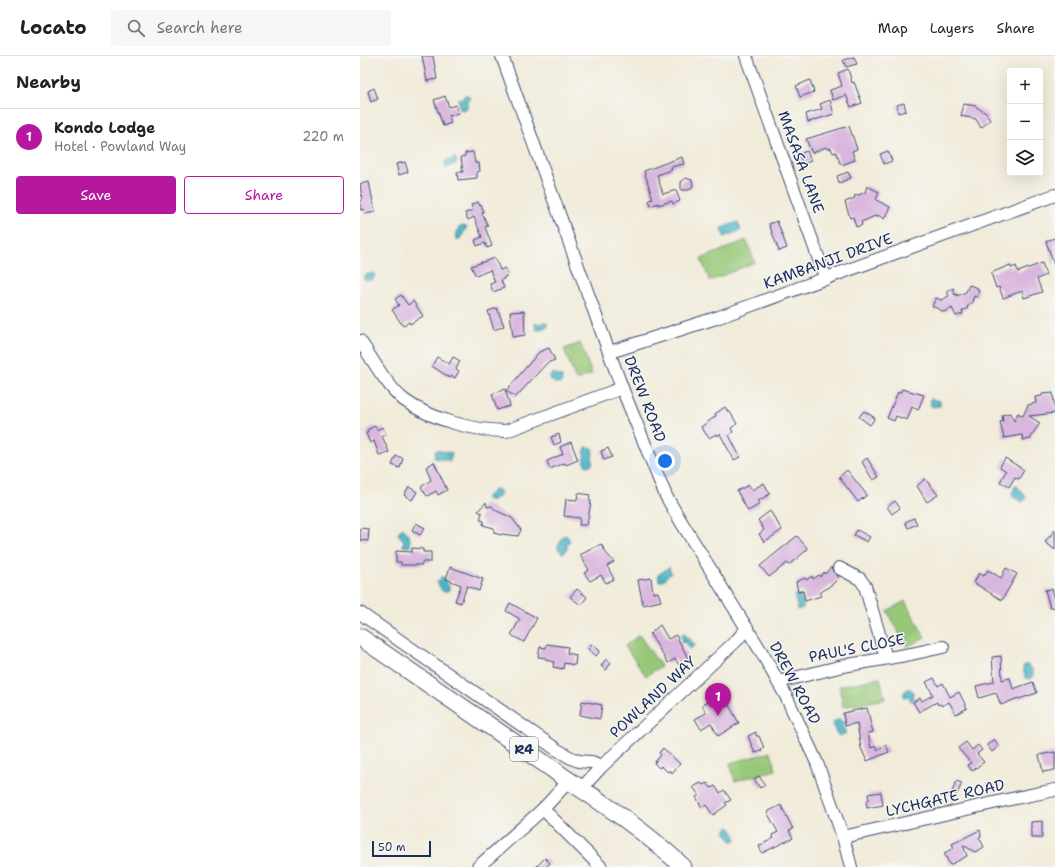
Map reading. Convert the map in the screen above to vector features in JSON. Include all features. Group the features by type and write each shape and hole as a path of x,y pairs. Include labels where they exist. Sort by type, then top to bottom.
{"highway":[{"name":"R4","path":"360,637 631,823 683,867"}],"street":[{"name":"DREW ROAD","path":"502,56 622,388 666,496 747,628 778,682 818,762 852,867"},
{"name":"MASASA LANE","path":"746,56 826,279"},
{"name":"KAMBANJI DRIVE","path":"610,352 719,317 1055,195"},
{"path":"360,341 387,381 404,399 424,411 447,421 492,431 506,431 622,388"},
{"path":"839,568 860,579 865,586 886,658"},
{"path":"360,613 556,749 580,761 593,761 601,767"},
{"name":"POWLAND WAY","path":"478,867 543,809 601,767 737,640 747,628"},
{"name":"PAUL'S CLOSE","path":"778,682 843,666 943,647"},
{"name":"LYCHGATE ROAD","path":"843,837 1055,790"},
{"path":"543,809 601,867"}],"green space":[{"path":"746,240 755,262 710,281 701,259"},
{"path":"580,343 592,374 576,380 564,349"},
{"path":"905,601 925,637 907,647 887,611"},
{"path":"639,635 661,666 646,676 625,646"},
{"path":"880,678 885,699 843,707 839,686"},
{"path":"771,752 776,770 735,781 730,763"}],"water":[{"path":"465,95 468,95 470,98 467,102 467,108 463,110 460,109 458,98 462,99"},
{"path":"455,157 457,163 446,168 445,163 447,160 452,160"},
{"path":"738,222 741,230 724,237 721,228"},
{"path":"459,227 467,227 462,237 460,239 456,239"},
{"path":"372,273 375,275 373,280 365,280 363,276"},
{"path":"544,322 547,323 548,327 536,330 535,323 539,324"},
{"path":"553,373 562,377 560,384 555,383 550,379 550,376"},
{"path":"929,400 940,401 940,406 932,407"},
{"path":"586,447 593,448 592,465 588,466 585,465 584,453"},
{"path":"436,450 452,453 450,461 434,458"},
{"path":"1015,486 1017,486 1026,497 1023,502 1013,497 1012,494"},
{"path":"496,489 501,492 498,497 491,501 485,498"},
{"path":"403,528 409,536 410,547 403,546 404,541 398,534"},
{"path":"566,535 570,540 567,550 562,553 558,549 558,546 563,536"},
{"path":"669,567 671,573 663,581 659,581 658,575"},
{"path":"442,577 449,586 449,590 446,592 442,591 437,582"},
{"path":"794,595 800,595 803,608 798,610"},
{"path":"684,633 695,645 689,649 685,642 683,643 681,641 683,639 680,636"},
{"path":"1027,664 1033,670 1033,676 1031,679 1025,678 1023,666"},
{"path":"909,688 914,692 912,695 915,700 912,702 908,697 904,698 904,692"},
{"path":"839,719 843,722 842,728 846,730 845,734 839,736 835,731 833,722"},
{"path":"729,827 734,833 735,841 731,841 729,836 726,834 726,829"}],"building":[{"path":"422,56 433,56 437,79 427,81"},
{"path":"854,57 857,64 846,67 843,60"},
{"path":"848,69 852,83 854,82 862,103 851,107 846,95 833,100 830,90 842,86 838,73"},
{"path":"810,80 814,92 800,97 796,86"},
{"path":"374,88 378,99 371,102 368,91"},
{"path":"445,96 449,107 456,105 458,113 449,116 451,123 443,126 434,100"},
{"path":"830,100 834,114 808,122 806,114 822,109 820,104"},
{"path":"904,103 906,111 898,113 897,105"},
{"path":"964,104 976,106 986,113 990,120 981,128 976,119 961,116"},
{"path":"849,126 857,149 852,151 855,160 841,165 836,152 833,153 831,148 827,149 826,147 812,153 806,139"},
{"path":"807,151 811,161 803,164 799,154"},
{"path":"888,151 892,161 884,164 880,154"},
{"path":"473,152 475,163 479,163 480,171 477,172 477,178 458,180 457,172 463,172 461,157 465,156 465,153"},
{"path":"682,157 684,164 671,167 672,170 657,175 663,194 676,190 680,201 673,204 672,201 658,205 658,203 651,206 649,200 653,199 644,171"},
{"path":"405,162 408,172 399,175 396,164"},
{"path":"848,172 851,178 839,183 837,176"},
{"path":"686,178 692,180 693,186 689,190 681,190 681,182"},
{"path":"369,182 375,212 365,214 364,209 360,210 360,201 362,200 360,184"},
{"path":"867,186 879,192 876,200 890,207 884,219 878,215 877,217 875,216 861,222 862,225 856,227 853,217 850,218 845,202 855,198 854,196 865,193"},
{"path":"478,202 484,212 482,213 488,226 485,227 492,246 487,248 485,243 477,246 475,240 482,237 474,217 468,220 465,213 473,210 471,205"},
{"path":"777,221 787,248 779,251 769,224"},
{"path":"1055,238 1055,265 1054,265 1046,241"},
{"path":"495,258 500,270 505,268 508,275 501,280 504,288 493,292 490,284 495,282 490,270 476,276 471,266"},
{"path":"1042,263 1046,275 1037,279 1042,292 1024,298 1022,291 1003,298 999,287 996,288 991,273 1010,265 1011,268 1016,266 1018,272"},
{"path":"969,285 978,288 977,290 979,291 977,297 974,296 972,302 967,307 968,308 962,311 963,314 956,316 952,308 944,312 932,306 936,298 941,300 949,296 947,291 953,288 955,295 957,294 957,296 966,292"},
{"path":"401,295 408,305 413,301 423,316 410,324 409,322 403,326 392,310 399,305 395,299"},
{"path":"497,308 504,326 494,330 488,311"},
{"path":"524,311 525,335 513,337 510,312"},
{"path":"549,348 555,360 547,363 516,397 506,391 539,352"},
{"path":"437,357 449,364 453,357 460,361 456,369 459,371 455,378 451,376 450,378 432,366"},
{"path":"505,389 510,406 497,410 492,394"},
{"path":"902,389 924,395 918,410 912,407 907,420 896,416 894,421 887,418 898,392 900,393"},
{"path":"1053,393 1055,413 1029,416 1040,423 1031,436 1031,439 1023,440 1022,435 1004,438 1000,422 1003,421 1002,415 1010,413 1014,421 1018,413 1023,416 1028,405 1036,403 1035,397 1042,396 1042,394"},
{"path":"725,407 728,412 730,412 737,424 731,428 733,432 729,435 740,457 734,460 720,434 717,436 716,434 709,438 701,427"},
{"path":"864,411 875,418 870,425 859,417"},
{"path":"375,426 377,430 382,427 386,434 382,436 389,452 379,455 374,441 370,443 366,433 369,432 367,430"},
{"path":"559,434 561,442 554,445 551,437"},
{"path":"571,442 578,460 550,469 547,461 563,454 560,447"},
{"path":"608,448 612,457 604,460 601,451"},
{"path":"396,456 403,458 400,468 392,465"},
{"path":"867,458 879,477 873,480 862,462"},
{"path":"1005,458 1024,470 1019,479 1015,477 1009,487 1000,482 1006,471 1000,467"},
{"path":"434,462 447,490 438,495 436,491 427,496 421,487 431,480 426,467"},
{"path":"847,470 867,495 858,502 839,477"},
{"path":"925,479 938,495 927,502 917,486"},
{"path":"764,483 770,494 758,501 760,504 748,511 737,491 749,485 752,490"},
{"path":"409,487 417,492 412,500 404,495"},
{"path":"578,493 590,495 589,500 591,501 587,525 579,525 580,518 564,516 566,499 577,500"},
{"path":"895,501 900,508 892,514 887,507"},
{"path":"486,502 487,507 492,506 495,510 512,518 521,530 518,536 494,533 494,528 483,525 484,521 480,520 482,513 478,511"},
{"path":"770,511 782,530 764,542 759,534 764,530 758,520"},
{"path":"914,518 917,524 908,528 905,522"},
{"path":"416,523 425,528 420,535 412,530"},
{"path":"360,528 369,529 368,541 360,540"},
{"path":"857,530 870,537 867,542 854,535"},
{"path":"1055,530 1055,550 1045,542"},
{"path":"797,536 808,549 789,565 787,563 769,577 760,566"},
{"path":"601,544 614,562 607,566 614,579 606,583 601,575 590,581 584,573 589,570 580,555"},
{"path":"412,548 423,549 423,552 431,552 431,562 422,562 422,565 401,565 401,562 396,562 396,551 412,552"},
{"path":"450,567 483,579 479,591 467,586 461,603 455,601 461,585 446,579"},
{"path":"831,567 833,572 839,577 834,583 820,593 821,596 805,601 803,591 798,592 796,582 805,578 806,580 812,576 813,579 819,575 820,577"},
{"path":"1006,568 1017,574 1002,600 974,583 979,573 984,576 988,570 1001,578"},
{"path":"651,578 653,593 658,592 661,601 643,605 638,580"},
{"path":"577,589 587,597 581,605 570,597"},
{"path":"1052,589 1055,599 1055,607 1050,608 1045,590"},
{"path":"510,603 537,618 524,642 511,635 520,619 506,611"},
{"path":"660,625 668,639 676,635 689,660 679,665 675,659 668,663 650,634"},
{"path":"547,644 568,647 567,653 576,655 575,665 564,663 563,669 553,667 554,662 546,660 546,658 538,657 540,647 546,648"},
{"path":"592,644 600,651 596,656 588,649"},
{"path":"1001,656 1002,680 1010,678 1013,689 1033,682 1037,693 1019,699 1018,698 1001,705 996,693 979,698 976,686 994,682 992,657"},
{"path":"606,659 611,663 606,670 601,666"},
{"path":"934,678 938,686 943,683 950,697 959,692 967,708 956,714 949,702 942,706 941,704 938,705 937,702 919,712 913,702 920,698 922,701 933,695 926,682"},
{"path":"722,693 739,723 718,736 711,723 701,729 695,719 706,713 702,705"},
{"path":"582,701 602,705 600,719 580,715"},
{"path":"867,708 873,732 868,733 871,748 876,746 877,750 886,745 889,752 867,761 861,748 857,723 845,726 843,713"},
{"path":"756,732 756,736 759,736 764,748 761,749 762,751 755,753 748,736"},
{"path":"994,739 999,746 992,752 987,745"},
{"path":"966,742 972,750 978,745 982,750 977,754 984,762 972,771 968,765 971,763 958,748"},
{"path":"663,748 680,764 672,773 670,770 668,772 661,766 659,768 654,763 661,755 659,753"},
{"path":"1055,752 1055,770 1043,772 1039,755"},
{"path":"759,776 765,785 760,788 754,779"},
{"path":"956,781 962,783 957,794 952,792"},
{"path":"701,783 703,785 707,783 711,788 715,786 720,793 724,790 731,800 725,803 727,805 713,815 706,805 702,808 696,797 699,795 693,787"},
{"path":"881,792 883,805 867,808 866,801 869,800 868,794"},
{"path":"781,805 793,829 789,831 793,838 762,853 759,846 774,838 772,835 778,832 767,812"},
{"path":"1042,821 1042,838 1031,838 1031,822"},
{"path":"980,830 981,836 979,837 984,847 975,852 963,845 967,856 950,865 944,853 954,848 952,844"},
{"path":"545,858 550,863 546,867 536,867"}],"place":[{"name":"Kondo Lodge","path":"718,716"}]}
